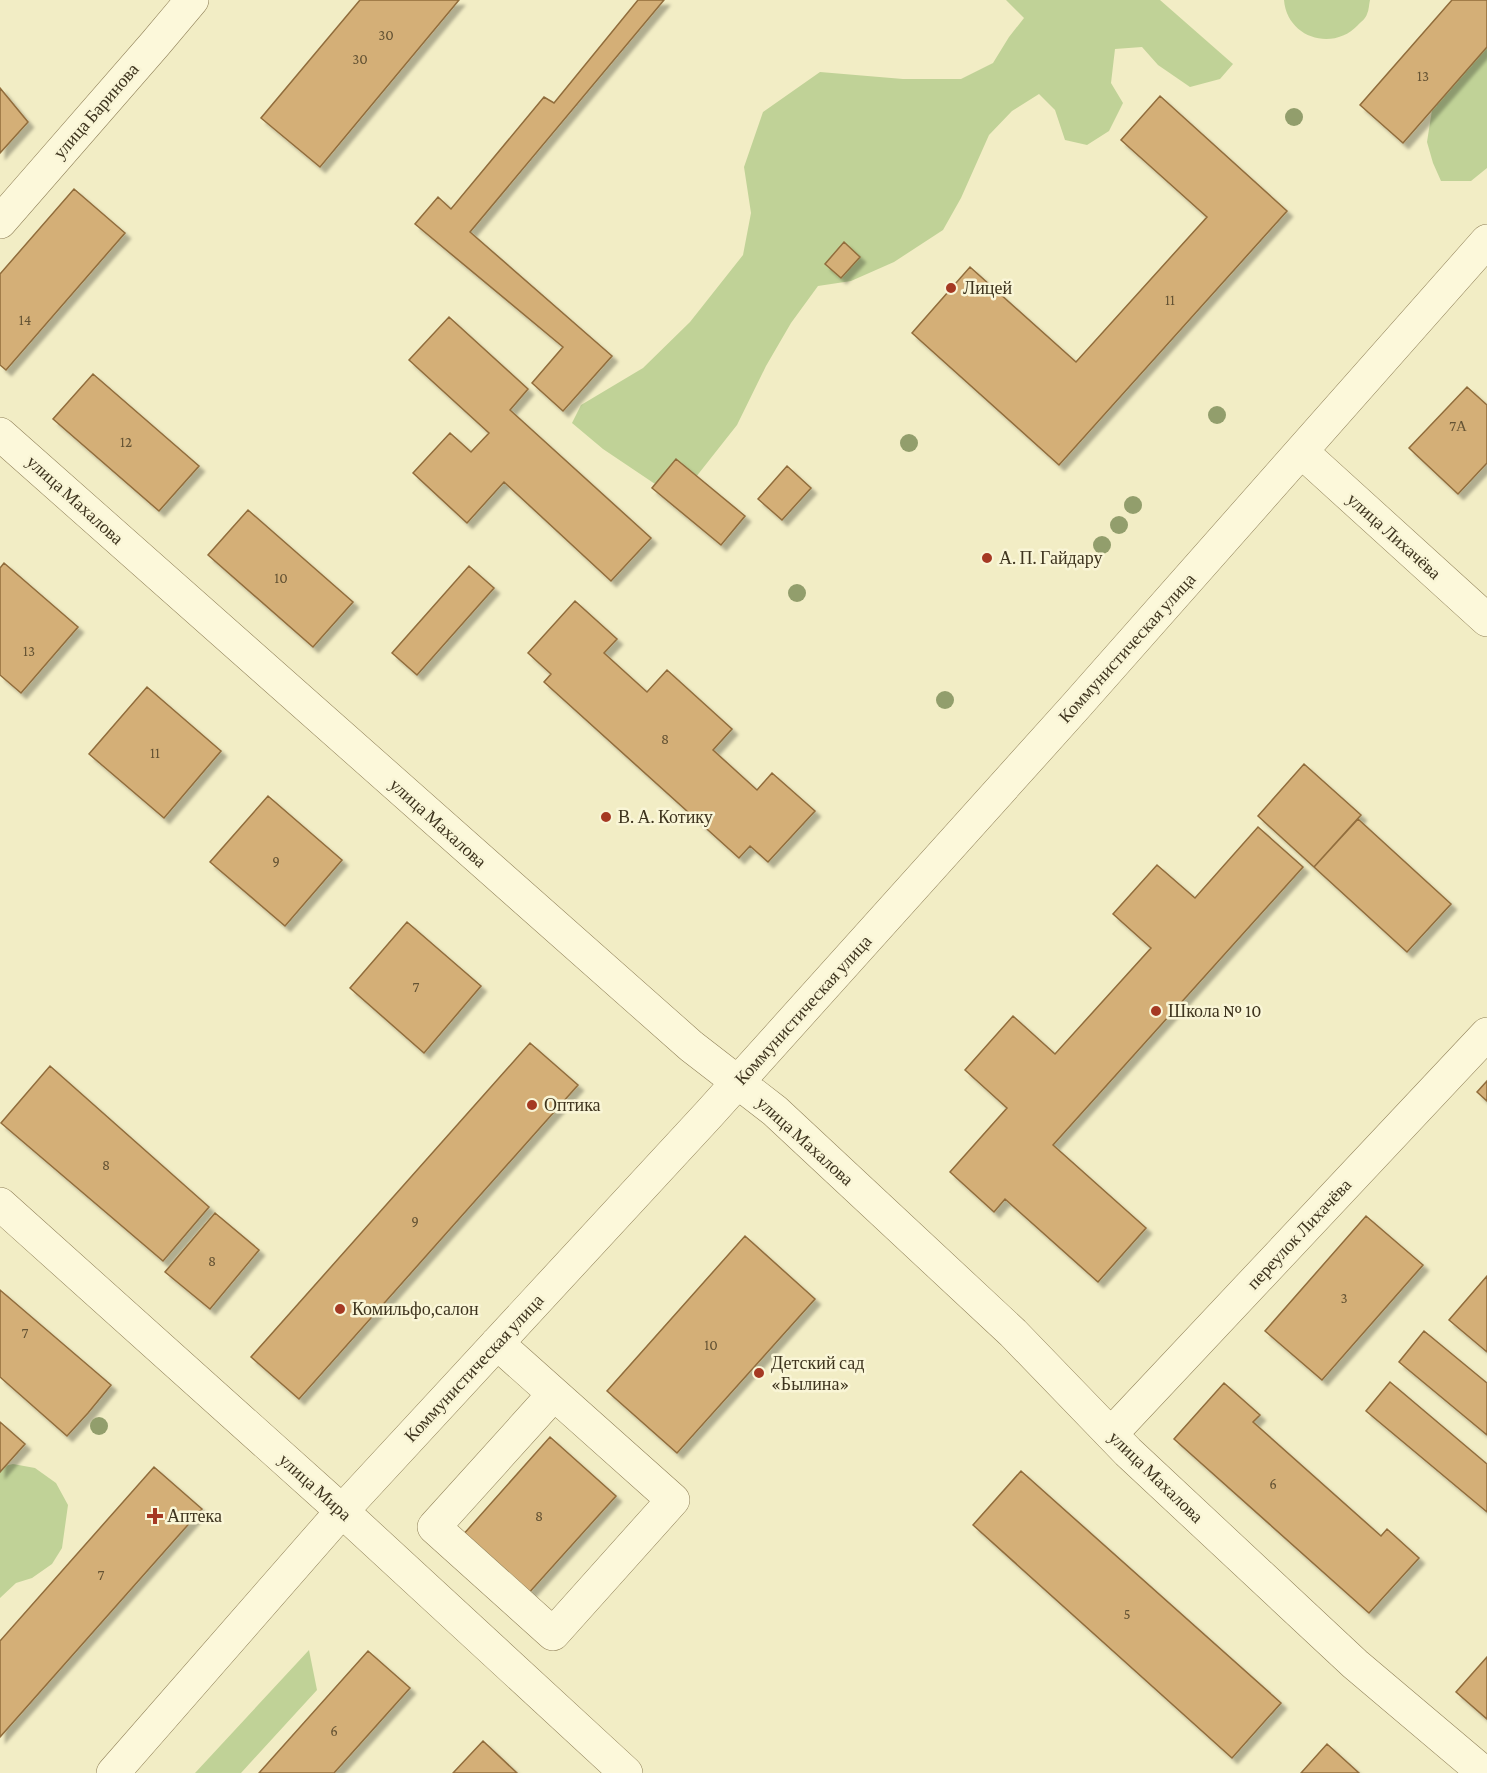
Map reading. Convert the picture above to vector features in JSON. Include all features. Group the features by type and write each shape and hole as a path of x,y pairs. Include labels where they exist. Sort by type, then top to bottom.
{"street":[{"name":"улица Баринова","path":"0,222 191,1"},
{"name":"Коммунистическая улица","path":"113,1773 342,1511 738,1082 1302,452 1487,241"},
{"name":"улица Махалова","path":"0,434 691,1046 783,1119 1005,1326 1111,1434 1355,1664 1484,1773"},
{"name":"улица Лихачёва","path":"1302,452 1487,620"},
{"name":"переулок Лихачёва","path":"1111,1434 1487,1034"},
{"name":"улица Мира","path":"0,1204 342,1511 626,1773"},
{"path":"497,1343 673,1500 553,1634 434,1527 554,1394"}],"green space":[{"path":"1006,0 1160,0 1233,64 1220,79 1190,87 1158,65 1142,47 1115,49 1111,83 1123,103 1109,131 1087,145 1065,140 1055,110 1039,94 1012,111 989,135 961,198 943,230 894,262 851,281 818,286 791,323 766,366 737,425 692,482 658,486 603,449 572,423 581,405 643,368 690,322 743,255 751,213 744,167 763,112 820,72 903,79 961,79 993,63 1024,18"},
{"path":"1284,0 1370,0 1368,11 1358,25 1348,33 1336,38 1324,39 1302,32 1293,24"},
{"path":"1487,47 1487,168 1471,181 1441,181 1427,142 1432,110"},
{"path":"13,1464 35,1468 56,1483 68,1505 62,1548 52,1564 32,1578 16,1583 0,1598 0,1467"},
{"path":"309,1650 317,1690 241,1773 195,1773"}],"building":[{"path":"360,0 459,0 320,167 261,118"},
{"path":"638,0 664,0 470,232 612,356 563,411 532,383 563,347 415,224 438,197 451,209 544,97 554,103"},
{"path":"1452,0 1487,0 1487,47 1403,143 1360,105"},
{"path":"0,88 28,122 0,153"},
{"path":"1160,96 1287,211 1059,465 912,333 970,267 1076,362 1207,217 1121,140"},
{"path":"74,189 125,233 6,370 0,365 0,274"},
{"path":"844,242 860,257 841,278 825,264"},
{"path":"449,317 528,389 510,410 651,538 611,581 504,482 467,523 413,473 450,433 471,452 489,433 409,360"},
{"path":"93,374 199,466 159,511 53,419"},
{"path":"1467,387 1487,405 1487,463 1458,494 1409,448"},
{"path":"676,459 745,516 721,545 652,488"},
{"path":"787,466 811,488 782,520 758,499"},
{"path":"248,510 353,602 313,647 208,555"},
{"path":"4,563 78,627 21,693 0,675 0,568"},
{"path":"469,566 494,588 417,675 392,653"},
{"path":"575,601 617,639 604,653 647,692 667,670 732,729 713,750 757,790 772,773 815,811 768,862 750,846 739,858 544,682 551,674 528,653"},
{"path":"147,687 221,751 164,818 89,754"},
{"path":"1304,764 1361,815 1314,867 1258,816"},
{"path":"268,796 342,860 285,926 210,862"},
{"path":"1358,819 1451,904 1407,952 1314,867"},
{"path":"1258,827 1303,867 1053,1145 1146,1228 1098,1282 1005,1199 994,1212 950,1172 1007,1108 965,1070 1013,1016 1055,1054 1151,948 1113,914 1157,865 1195,898"},
{"path":"407,922 481,986 424,1053 350,988"},
{"path":"530,1043 578,1085 299,1399 251,1357"},
{"path":"50,1066 209,1207 163,1261 1,1123"},
{"path":"1487,1081 1487,1101 1477,1092"},
{"path":"215,1213 259,1250 210,1309 165,1272"},
{"path":"1366,1216 1423,1265 1322,1380 1265,1331"},
{"path":"745,1236 815,1299 677,1453 607,1391"},
{"path":"1487,1276 1487,1352 1449,1320"},
{"path":"0,1290 111,1385 67,1436 0,1377"},
{"path":"1424,1331 1487,1383 1487,1435 1399,1362"},
{"path":"1390,1382 1487,1464 1487,1512 1366,1411"},
{"path":"1224,1383 1260,1415 1253,1422 1381,1536 1387,1529 1419,1558 1369,1613 1174,1439"},
{"path":"0,1422 25,1444 0,1472"},
{"path":"550,1437 616,1496 527,1595 462,1536"},
{"path":"154,1467 202,1509 0,1737 0,1641"},
{"path":"1021,1471 1281,1703 1232,1758 973,1525"},
{"path":"368,1651 410,1688 334,1773 259,1773"},
{"path":"1487,1657 1487,1719 1456,1692"},
{"path":"483,1741 517,1773 453,1773"},
{"path":"1327,1744 1359,1773 1301,1773"}],"place":[{"name":"Лицей","path":"951,288"},
{"name":"А. П. Гайдару","path":"987,558"},
{"name":"В. А. Котику","path":"606,817"},
{"name":"Школа № 10","path":"1156,1011"},
{"name":"Оптика","path":"532,1105"},
{"name":"Комильфо,салон","path":"340,1309"},
{"name":"Детский сад «Былина»","path":"759,1373"},
{"name":"Аптека","path":"155,1516"}]}
